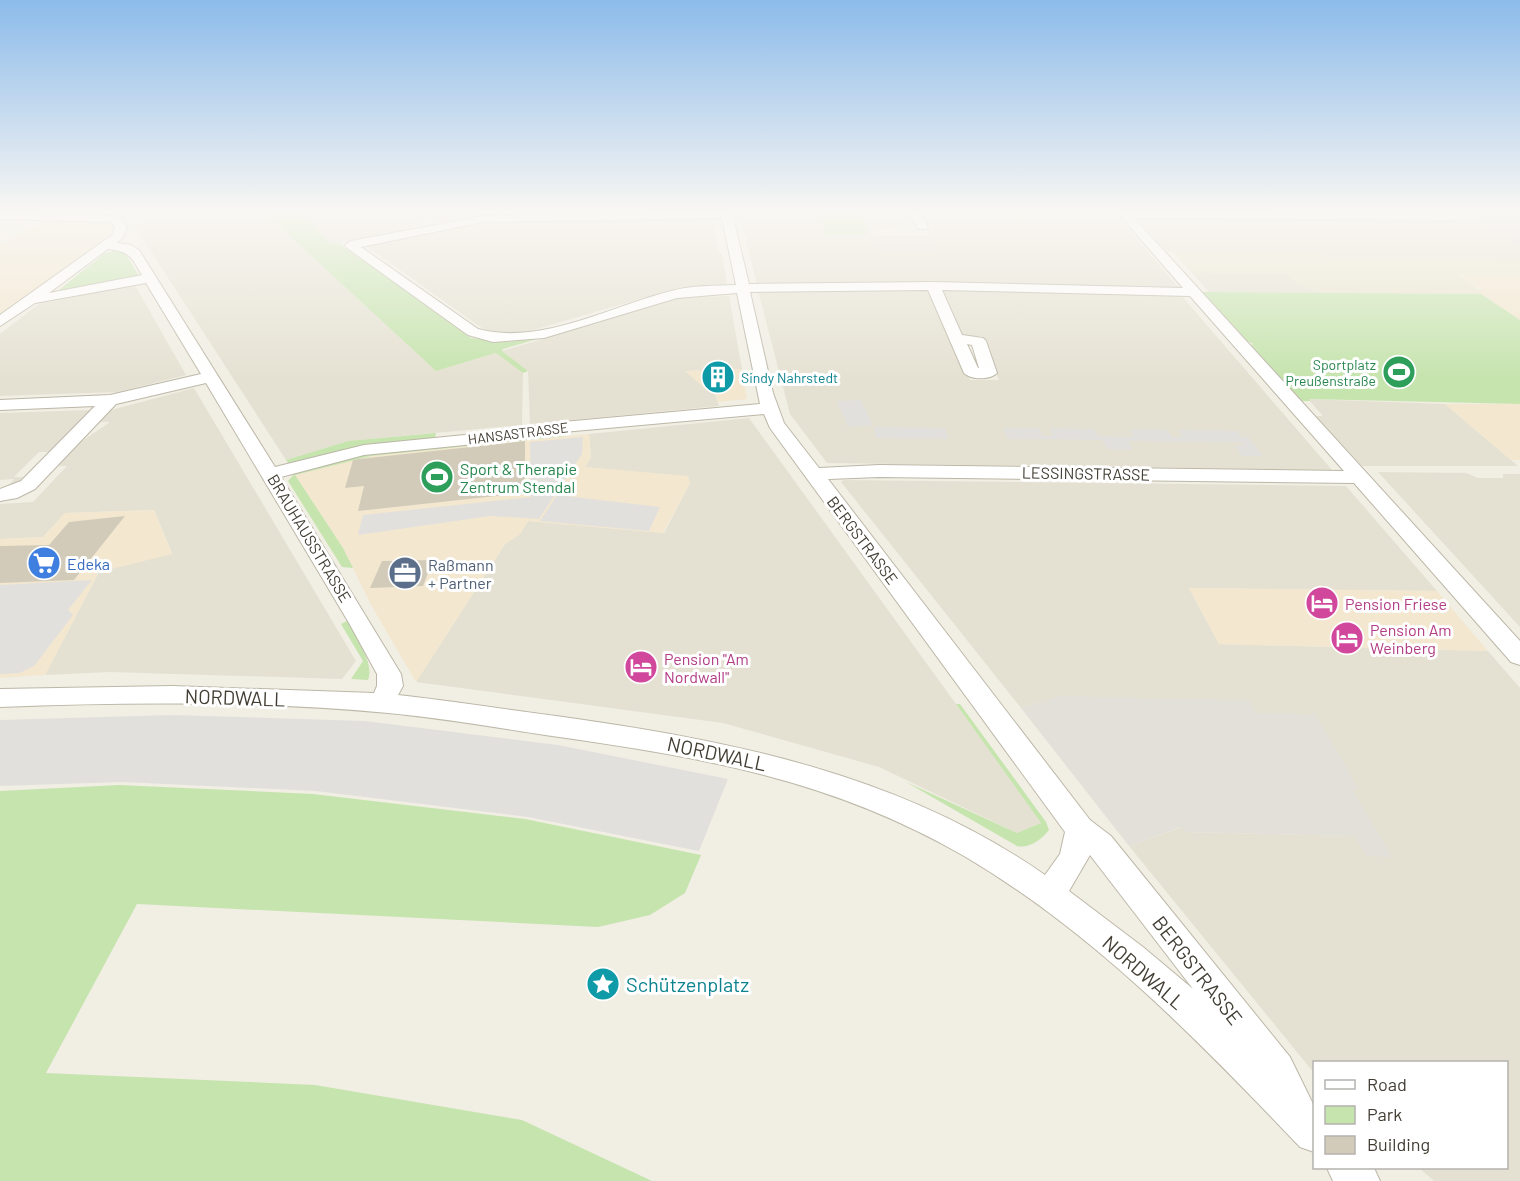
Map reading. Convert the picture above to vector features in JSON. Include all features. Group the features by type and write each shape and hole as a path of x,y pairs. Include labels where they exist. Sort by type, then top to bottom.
{"street":[{"path":"0,322 76,268"},
{"name":"BRAUHAUSSTRASSE","path":"144,268 271,474 389,674 390,686 381,703"},
{"path":"383,268 473,332 492,338 530,336 678,293 744,288 933,286 1193,292"},
{"name":"BERGSTRASSE","path":"739,268 769,408 776,424 1080,829 1100,845 1277,1070 1308,1127"},
{"path":"1172,268 1520,656"},
{"path":"34,299 150,278"},
{"path":"933,286 956,339"},
{"path":"0,405 110,400 211,377"},
{"path":"0,495 10,494 28,485 110,400"},
{"name":"HANSASTRASSE","path":"271,474 364,450 525,434 552,428 769,408"},
{"name":"LESSINGSTRASSE","path":"813,474 879,471 1359,477"},
{"name":"NORDWALL","path":"0,698 123,693 381,703 685,744 761,761 849,788 920,817 999,861 1048,894 1161,985 1224,1043 1308,1127"},
{"path":"1048,894 1067,871 1080,849 1080,829"},
{"path":"1349,1169 1360,1181"}],"shaded area":[{"path":"0,268 64,268 0,314"},
{"path":"162,268 325,268 436,371 497,353 523,373 522,425 348,441 286,460"},
{"path":"397,268 724,268 727,284 678,288 533,330 515,333 492,332 482,328"},
{"path":"753,268 1162,268 1179,288 923,283 757,284"},
{"path":"1188,268 1520,268 1520,275 1458,274 1481,291 1481,294 1321,293 1298,283 1287,274 1192,273"},
{"path":"1192,273 1287,274 1298,283 1321,293 1209,292"},
{"path":"1459,274 1520,275 1520,320 1481,294 1481,290"},
{"path":"129,286 136,287 186,375 118,392 0,396 0,334 39,304"},
{"path":"926,288 970,380 999,380 982,336 963,336 940,289 1180,294 1332,470 827,463 790,414 758,290"},
{"path":"729,296 742,369 685,371 709,391 714,391 719,406 530,424 528,371 502,351 680,298"},
{"path":"742,369 747,399 718,402 714,391 709,392 685,371"},
{"path":"194,388 356,661 342,679 110,672 45,675 99,572 172,553 154,510 65,513 43,537 0,539 0,504 33,502 67,466 56,466 72,448 110,422 98,422 111,410"},
{"path":"1308,399 1445,404 1518,466 1362,466 1316,416 1323,416"},
{"path":"861,400 873,425 848,427 837,401"},
{"path":"1445,404 1520,404 1520,460 1511,460"},
{"path":"91,410 49,452 39,452 14,477 23,477 15,485 8,487 14,479 0,480 0,413"},
{"path":"749,418 1041,823 1017,833 879,767 723,723 416,682 505,544 520,534 528,521 664,533 690,483 662,475 585,467 591,457 589,434"},
{"path":"874,427 945,428 948,439 876,438"},
{"path":"1003,428 1039,428 1042,435 1052,436 1050,428 1094,429 1098,436 1133,437 1130,429 1167,430 1172,437 1182,437 1178,430 1237,431 1242,437 1248,437 1263,456 1242,456 1234,445 1244,445 1238,442 1128,441 1132,450 1107,449 1102,440 1008,439"},
{"path":"589,434 591,457 585,467 688,476 690,483 663,533 528,521 520,534 505,544 416,682 371,605 343,548 295,475 371,456"},
{"path":"583,437 582,454 539,519 490,516 358,535 363,515 531,497 530,442"},
{"path":"1378,472 1466,473 1478,478 1503,478 1503,474 1520,474 1520,627"},
{"path":"844,480 1346,486 1437,591 1189,588 1219,644 1488,651 1520,688 1520,1181 1434,1181 1420,1169 1508,1169 1508,1061 1313,1061 1313,1072 1129,846 1182,827 1187,832 1356,836 1352,789 1357,789 1315,715 1256,713 1060,696 1021,708 841,482"},
{"path":"557,495 660,507 649,531 540,521"},
{"path":"154,510 172,554 99,572 45,675 0,678 0,539 43,537 65,513"},
{"path":"92,580 68,610 73,615 35,665 20,673 0,674 0,585"},
{"path":"1189,588 1437,591 1488,651 1219,644"},
{"path":"1060,696 1249,700 1256,713 1315,714 1352,777 1358,789 1353,790 1392,857 1367,856 1355,836 1187,832 1181,827 1129,846 1021,708"},
{"path":"172,715 365,721 558,745 728,779 699,851 528,817 316,791 122,782 0,786 0,720"}],"green space":[{"path":"86,268 134,268 139,276 54,294"},
{"path":"325,268 374,268 471,338 508,342 558,333 503,349 502,351 528,371 523,373 496,353 436,371"},
{"name":"Sportplatz Preußenstraße","path":"1203,292 1481,294 1520,320 1520,404 1309,399 1310,401 1301,401 1251,345 1253,344 1247,341"},
{"path":"436,433 435,438 321,455 289,464 286,460 348,441"},
{"path":"565,434 566,436 371,456 295,475 343,548 353,568 342,567 288,481 296,472 366,454"},
{"path":"347,621 367,658 368,680 351,679 363,661 341,624"},
{"path":"956,704 960,704 1046,822 1049,830 1035,843 1022,847 1017,846 906,782 1017,833 1041,823"},
{"path":"119,785 313,794 525,819 701,855 685,893 650,915 598,927 137,904 46,1073 315,1085 522,1120 652,1181 0,1181 0,791"}],"building":[{"name":"Sport & Therapie Zentrum Stendal","path":"525,441 525,493 358,511 364,486 345,488 353,460"},
{"name":"Edeka","path":"125,516 74,580 0,583 0,546 49,545 69,522"},
{"name":"Raßmann + Partner","path":"433,560 423,586 370,588 382,561"}],"place":[{"name":"Sportplatz Preußenstraße","path":"1399,372"},
{"name":"Sindy Nahrstedt","path":"718,377"},
{"name":"Sport & Therapie Zentrum Stendal","path":"437,477"},
{"name":"Edeka","path":"44,563"},
{"name":"Raßmann + Partner","path":"405,573"},
{"name":"Pension Friese","path":"1322,603"},
{"name":"Pension Am Weinberg","path":"1347,638"},
{"name":"Pension \"Am Nordwall\"","path":"641,667"},
{"name":"Schützenplatz","path":"603,984"}]}
